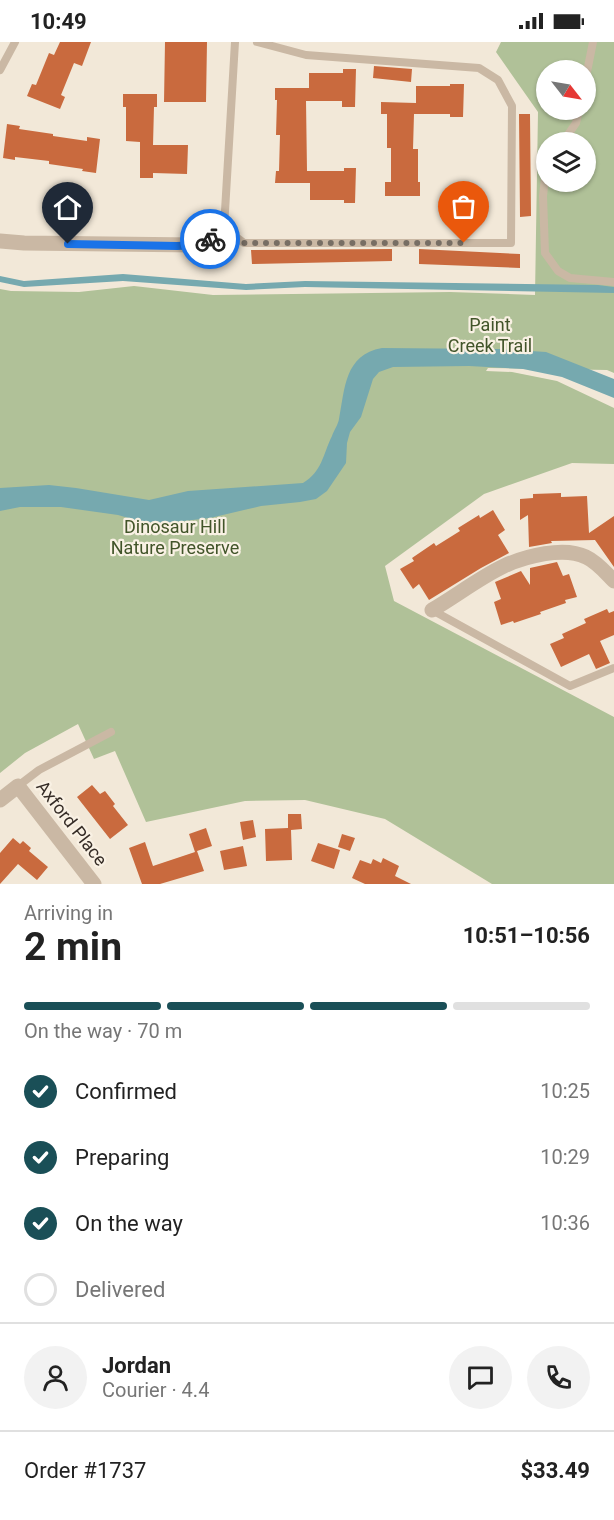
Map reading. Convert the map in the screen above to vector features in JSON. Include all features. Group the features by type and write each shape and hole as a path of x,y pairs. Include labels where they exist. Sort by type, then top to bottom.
{"street":[{"path":"0,241 196,245 215,237 224,228"},
{"path":"432,610 505,566 528,558 556,553 574,552 587,557 614,581"},
{"path":"0,800 18,786"},
{"name":"Axford Place","path":"18,786 94,884"}],"lane":[{"path":"0,70 15,42"},
{"path":"235,42 224,228 244,243 510,243 512,106 498,80 479,68 306,55 258,42"},
{"path":"589,60 593,42"},
{"path":"543,192 545,253 558,271 570,278 614,282"},
{"path":"432,610 570,686 614,668"},
{"path":"18,786 39,770 111,732"}],"green space":[{"name":"Dinosaur Hill Nature Preserve","path":"501,42 614,42 614,373 607,370 488,368 486,371 512,372 557,381 614,408 614,464 572,463 484,494 385,566 394,601 614,717 614,884 492,884 385,819 305,800 245,801 146,822 115,751 94,759 78,724 25,753 0,773 0,289 79,292 134,286 213,295 450,292 535,295 537,192 596,192 596,132 538,132 538,120 596,120 596,60 536,60 536,109 496,52"}],"water":[{"path":"123,274 246,284 305,281 598,285 614,287 614,293 305,287 246,290 123,281 24,287 0,282 0,276 24,281"},
{"path":"382,348 499,349 546,352 614,379 614,398 562,377 523,369 469,366 393,367 379,372 373,379 361,417 350,432 346,463 327,491 316,499 261,506 210,518 166,523 142,522 118,515 61,507 20,507 0,511 0,488 49,485 149,500 188,491 303,483 314,474 321,462 338,421 345,385 353,366 369,352"}],"building":[{"path":"60,42 91,42 82,66 74,63 61,95 65,97 60,109 27,96 32,84 36,85 49,53 54,55"},
{"path":"165,42 207,42 206,102 164,102"},
{"path":"374,66 412,69 411,82 373,78"},
{"path":"343,69 356,69 355,107 342,107 342,101 306,101 307,171 344,171 344,168 356,168 355,203 344,203 344,200 310,200 310,183 275,183 276,171 279,171 280,135 276,135 275,88 309,88 309,73 343,73"},
{"path":"450,84 464,84 463,117 450,117 450,114 414,114 413,149 418,149 420,196 385,196 385,182 391,182 391,148 387,148 387,114 381,114 381,102 416,103 416,86 450,86"},
{"path":"123,94 157,94 157,107 154,107 153,145 188,145 187,174 153,173 153,178 140,178 140,142 126,141 126,107 123,107"},
{"path":"519,114 530,114 531,216 520,217"},
{"path":"7,124 20,126 19,129 53,134 53,136 87,141 87,137 100,139 96,173 49,164 49,161 3,158"},
{"path":"392,249 392,261 252,264 251,250"},
{"path":"419,249 520,254 520,268 419,264"},
{"path":"561,493 561,497 587,496 589,533 614,516 614,567 595,540 551,541 552,543 529,547 528,515 520,520 520,499 533,498 533,494"},
{"path":"493,510 505,530 498,535 509,553 429,600 419,584 413,589 400,569 414,561 412,558 434,543 436,546 460,531 458,528 479,515 480,518"},
{"path":"557,562 563,576 569,574 577,597 565,600 566,603 540,612 541,614 501,625 494,602 501,599 495,582 521,571 530,585 530,568"},
{"path":"607,609 609,613 614,611 614,635 600,641 610,663 596,669 589,654 561,667 550,644 564,638 562,634 586,623 584,619"},
{"path":"92,785 100,794 105,791 128,825 110,839 77,797"},
{"path":"288,814 301,814 302,829 291,830 292,860 266,861 265,829 288,828"},
{"path":"253,820 256,837 243,840 240,822"},
{"path":"206,828 212,846 197,851 204,871 160,884 142,884 129,848 145,842 153,866 195,852 189,834"},
{"path":"342,834 355,838 350,851 338,847"},
{"path":"13,838 20,844 23,841 31,848 29,851 48,867 37,880 18,864 0,884 0,853"},
{"path":"318,843 340,850 334,869 311,861"},
{"path":"243,846 247,866 224,870 220,851"},
{"path":"383,858 399,866 395,876 411,884 365,884 352,878 360,860 371,864 373,859 381,863"}],"way so far":[{"path":"210,239 224,228 244,243 464,243"}],"route":[{"path":"68,244 177,246 196,245 210,239"}],"park label":[{"name":"Paint Creek Trail","path":"490,334"}]}
